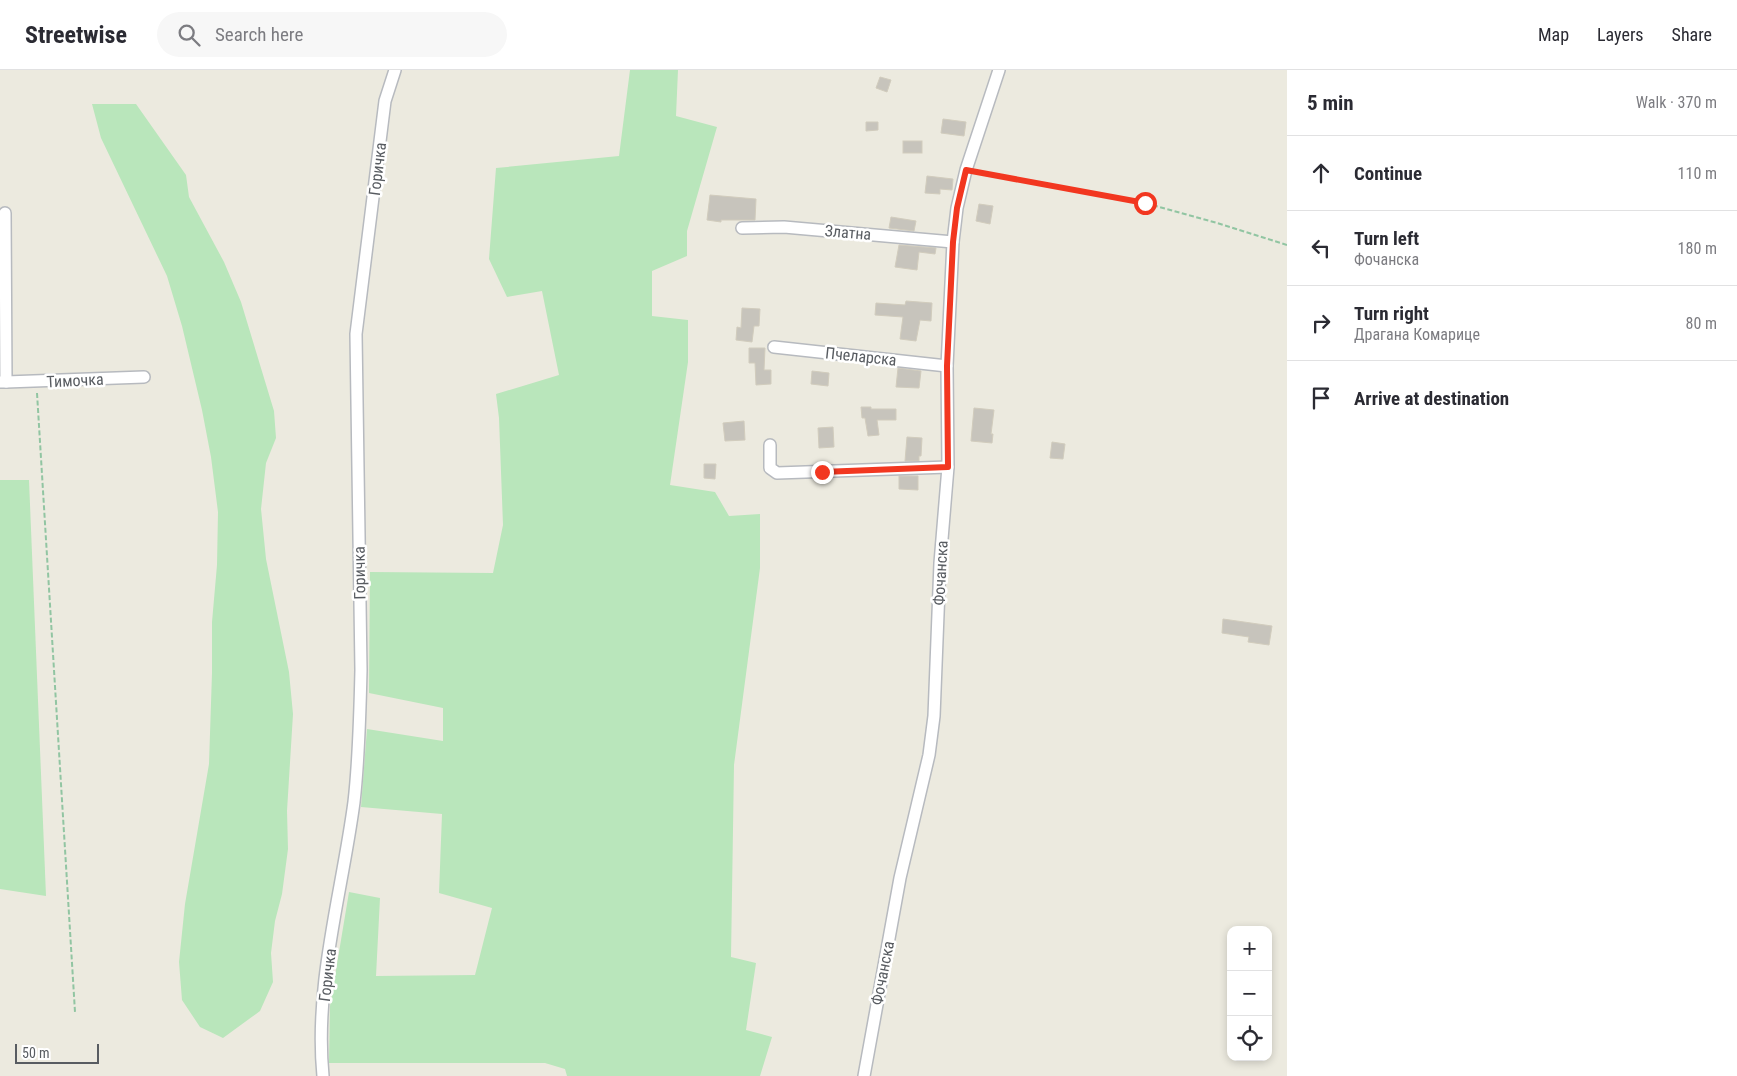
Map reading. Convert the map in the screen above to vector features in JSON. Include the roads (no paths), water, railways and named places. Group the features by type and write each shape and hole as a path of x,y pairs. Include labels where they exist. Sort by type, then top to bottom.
{"street":[{"name":"Горичка","path":"323,1076 321,1025 325,977 354,801 360,707 356,334 385,100 395,70"},
{"name":"Фочанска","path":"864,1076 900,878 930,755 934,716 940,563 948,467 947,366 953,242 957,208 966,170 999,70"},
{"name":"Тимочка","path":"5,213 3,382 144,376"},
{"name":"Златна","path":"742,228 784,227 953,242"},
{"name":"Пчеларска","path":"774,347 947,366"},
{"path":"770,445 770,468 777,473 948,467"}]}
